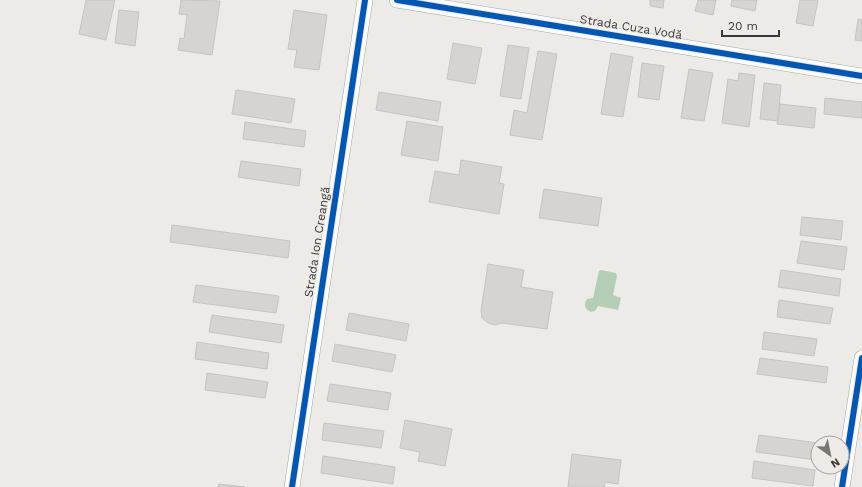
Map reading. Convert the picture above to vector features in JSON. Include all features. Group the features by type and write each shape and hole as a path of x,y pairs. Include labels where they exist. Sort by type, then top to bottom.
{"street":[{"name":"Strada Ion Creangă","path":"292,487 365,0"},
{"name":"Strada Cuza Vodă","path":"397,0 862,76"},
{"path":"842,487 862,358"}],"shaded area":[{"path":"601,270 616,273 617,276 613,295 621,298 618,310 598,306 595,311 591,312 585,307 587,299 593,298 599,271"}],"building":[{"path":"86,0 115,0 106,40 79,34"},
{"path":"181,0 220,1 212,55 178,50 180,38 184,39 187,15 179,14"},
{"path":"650,0 664,0 663,8 650,6"},
{"path":"698,0 716,0 713,15 695,11"},
{"path":"732,0 757,0 755,11 731,6"},
{"path":"800,0 818,0 813,26 796,23"},
{"path":"119,10 139,12 135,46 115,43"},
{"path":"294,10 327,15 319,70 294,67 297,50 288,49"},
{"path":"858,19 862,20 862,41 855,40"},
{"path":"453,43 482,48 475,84 447,79"},
{"path":"508,45 529,48 521,99 500,96"},
{"path":"538,51 557,54 542,140 510,135 514,110 527,113"},
{"path":"611,53 633,57 623,117 601,114"},
{"path":"642,63 664,66 659,100 638,97"},
{"path":"689,69 713,73 704,121 681,118"},
{"path":"739,73 755,75 749,127 722,123 728,79 738,81"},
{"path":"764,83 781,85 778,121 760,119"},
{"path":"236,90 295,99 291,123 232,114"},
{"path":"379,92 441,102 438,121 376,110"},
{"path":"825,98 862,102 862,118 824,114"},
{"path":"780,104 816,108 814,128 777,124"},
{"path":"407,121 443,127 438,161 401,155"},
{"path":"245,122 306,131 304,147 243,139"},
{"path":"461,160 502,167 499,183 504,184 499,214 429,202 435,171 459,175"},
{"path":"241,161 301,169 299,186 238,177"},
{"path":"544,189 602,198 598,226 539,218"},
{"path":"802,217 843,221 841,240 800,235"},
{"path":"172,225 290,241 288,258 170,242"},
{"path":"801,241 847,247 844,270 797,263"},
{"path":"488,264 524,270 521,287 553,292 547,329 502,323 495,325 488,323 482,318 481,311"},
{"path":"781,270 841,279 839,296 778,287"},
{"path":"196,285 279,296 276,313 193,302"},
{"path":"779,300 833,308 830,324 777,317"},
{"path":"349,313 409,324 406,341 346,330"},
{"path":"212,315 284,325 281,343 209,332"},
{"path":"764,332 817,339 814,356 762,349"},
{"path":"197,342 269,353 267,369 195,359"},
{"path":"335,344 396,355 392,372 332,361"},
{"path":"760,358 828,367 826,383 757,374"},
{"path":"207,373 268,382 265,398 205,390"},
{"path":"330,384 391,393 388,410 327,401"},
{"path":"405,420 452,429 445,466 418,461 420,452 400,448"},
{"path":"324,423 384,431 381,448 322,440"},
{"path":"759,435 810,442 810,459 756,452"},
{"path":"572,454 621,460 618,484 605,482 604,487 568,487"},
{"path":"323,456 395,467 393,484 321,473"},
{"path":"754,461 810,469 810,475 814,475 813,486 752,478"},
{"path":"219,484 245,487 218,487"}],"cycle path":[{"path":"292,487 365,0"},
{"path":"397,0 862,76"},
{"path":"842,487 862,358"}]}
